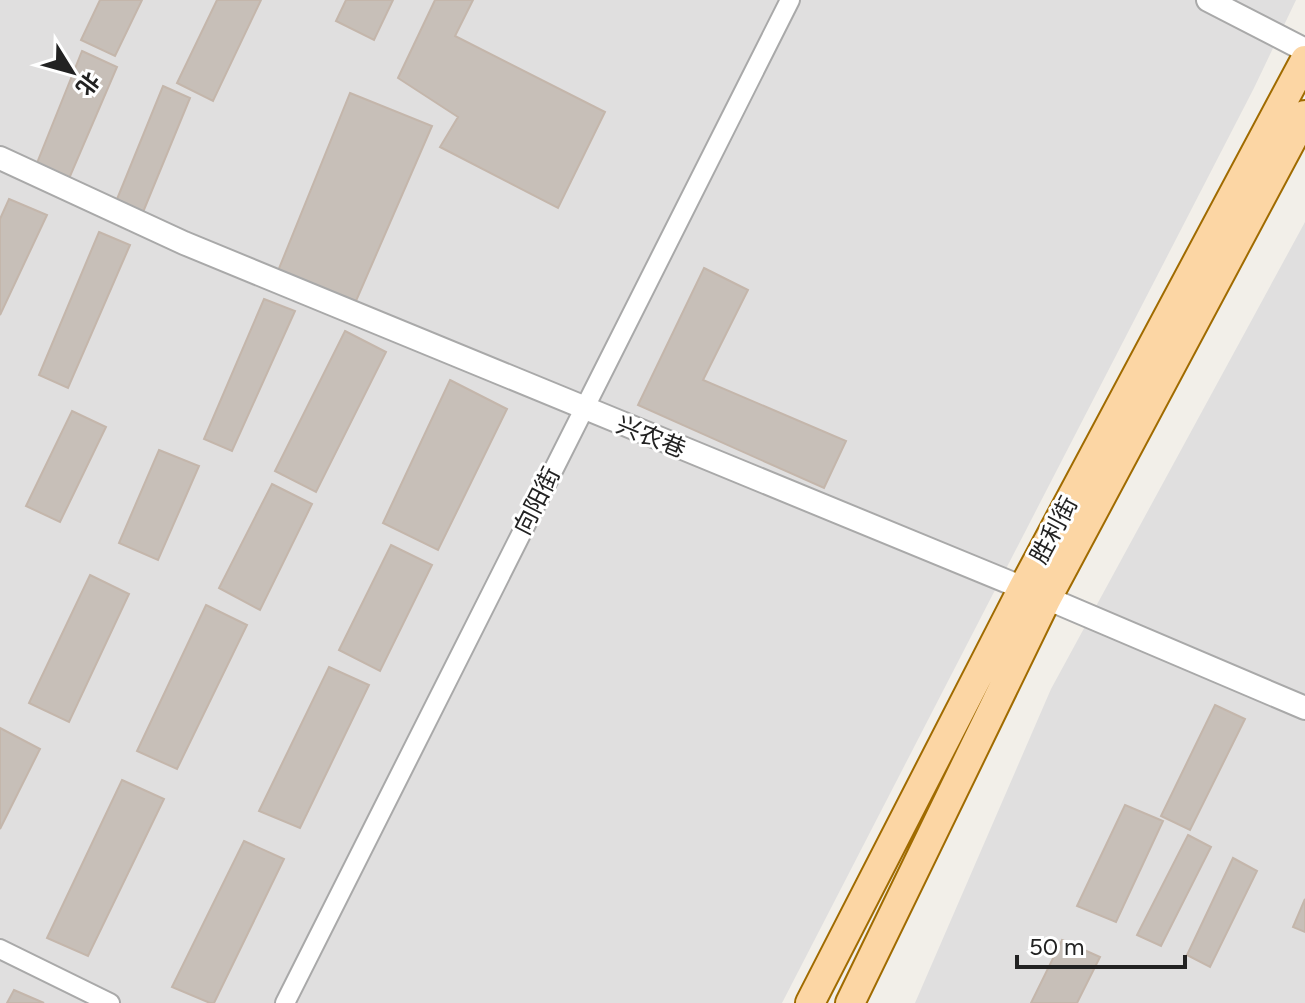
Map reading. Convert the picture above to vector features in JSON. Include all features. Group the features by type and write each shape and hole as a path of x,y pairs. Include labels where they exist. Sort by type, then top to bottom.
{"main road":[{"name":"胜利街","path":"850,1003 1034,594 1305,60"},
{"name":"胜利街","path":"810,1003 1034,594 1305,115"}],"street":[{"name":"向阳街","path":"285,1003 790,0"},
{"path":"1208,0 1305,50"},
{"name":"兴农巷","path":"0,158 184,243 1305,708"},
{"path":"0,949 110,1003"}],"shaded area":[{"path":"0,0 1296,0 1254,88 782,1003 0,1003"},
{"path":"1305,222 1305,1003 915,1003 1051,689"}],"building":[{"path":"100,0 142,0 115,56 81,40"},
{"path":"217,0 261,0 213,101 177,83"},
{"path":"346,0 393,0 374,40 336,21"},
{"path":"435,0 473,0 455,36 605,112 558,208 440,147 458,117 398,78"},
{"path":"82,51 117,67 65,188 33,173"},
{"path":"163,86 190,98 141,217 115,204"},
{"path":"350,93 432,126 356,301 278,271"},
{"path":"9,199 47,215 0,315 0,219"},
{"path":"99,232 130,245 68,388 39,375"},
{"path":"704,268 748,290 703,380 846,441 824,488 638,405"},
{"path":"264,299 295,311 232,451 204,439"},
{"path":"345,331 386,352 316,492 275,471"},
{"path":"450,380 507,409 438,550 383,523"},
{"path":"72,411 106,427 60,522 26,506"},
{"path":"159,450 199,466 158,560 119,543"},
{"path":"272,484 312,504 260,610 219,588"},
{"path":"391,545 432,565 380,671 339,650"},
{"path":"90,575 129,594 69,722 29,703"},
{"path":"206,605 247,625 177,769 137,751"},
{"path":"329,667 369,685 300,828 259,811"},
{"path":"1215,705 1245,719 1190,830 1161,816"},
{"path":"0,728 40,749 0,829"},
{"path":"122,780 164,799 88,956 47,938"},
{"path":"1125,805 1163,821 1116,922 1077,906"},
{"path":"1188,835 1211,847 1161,946 1137,935"},
{"path":"244,841 284,859 214,1003 210,1003 172,987"},
{"path":"1233,858 1257,871 1210,967 1187,955"},
{"path":"1305,899 1305,932 1293,927"},
{"path":"1062,940 1100,957 1077,1003 1031,1003"},
{"path":"14,990 44,1003 7,1003"}]}
